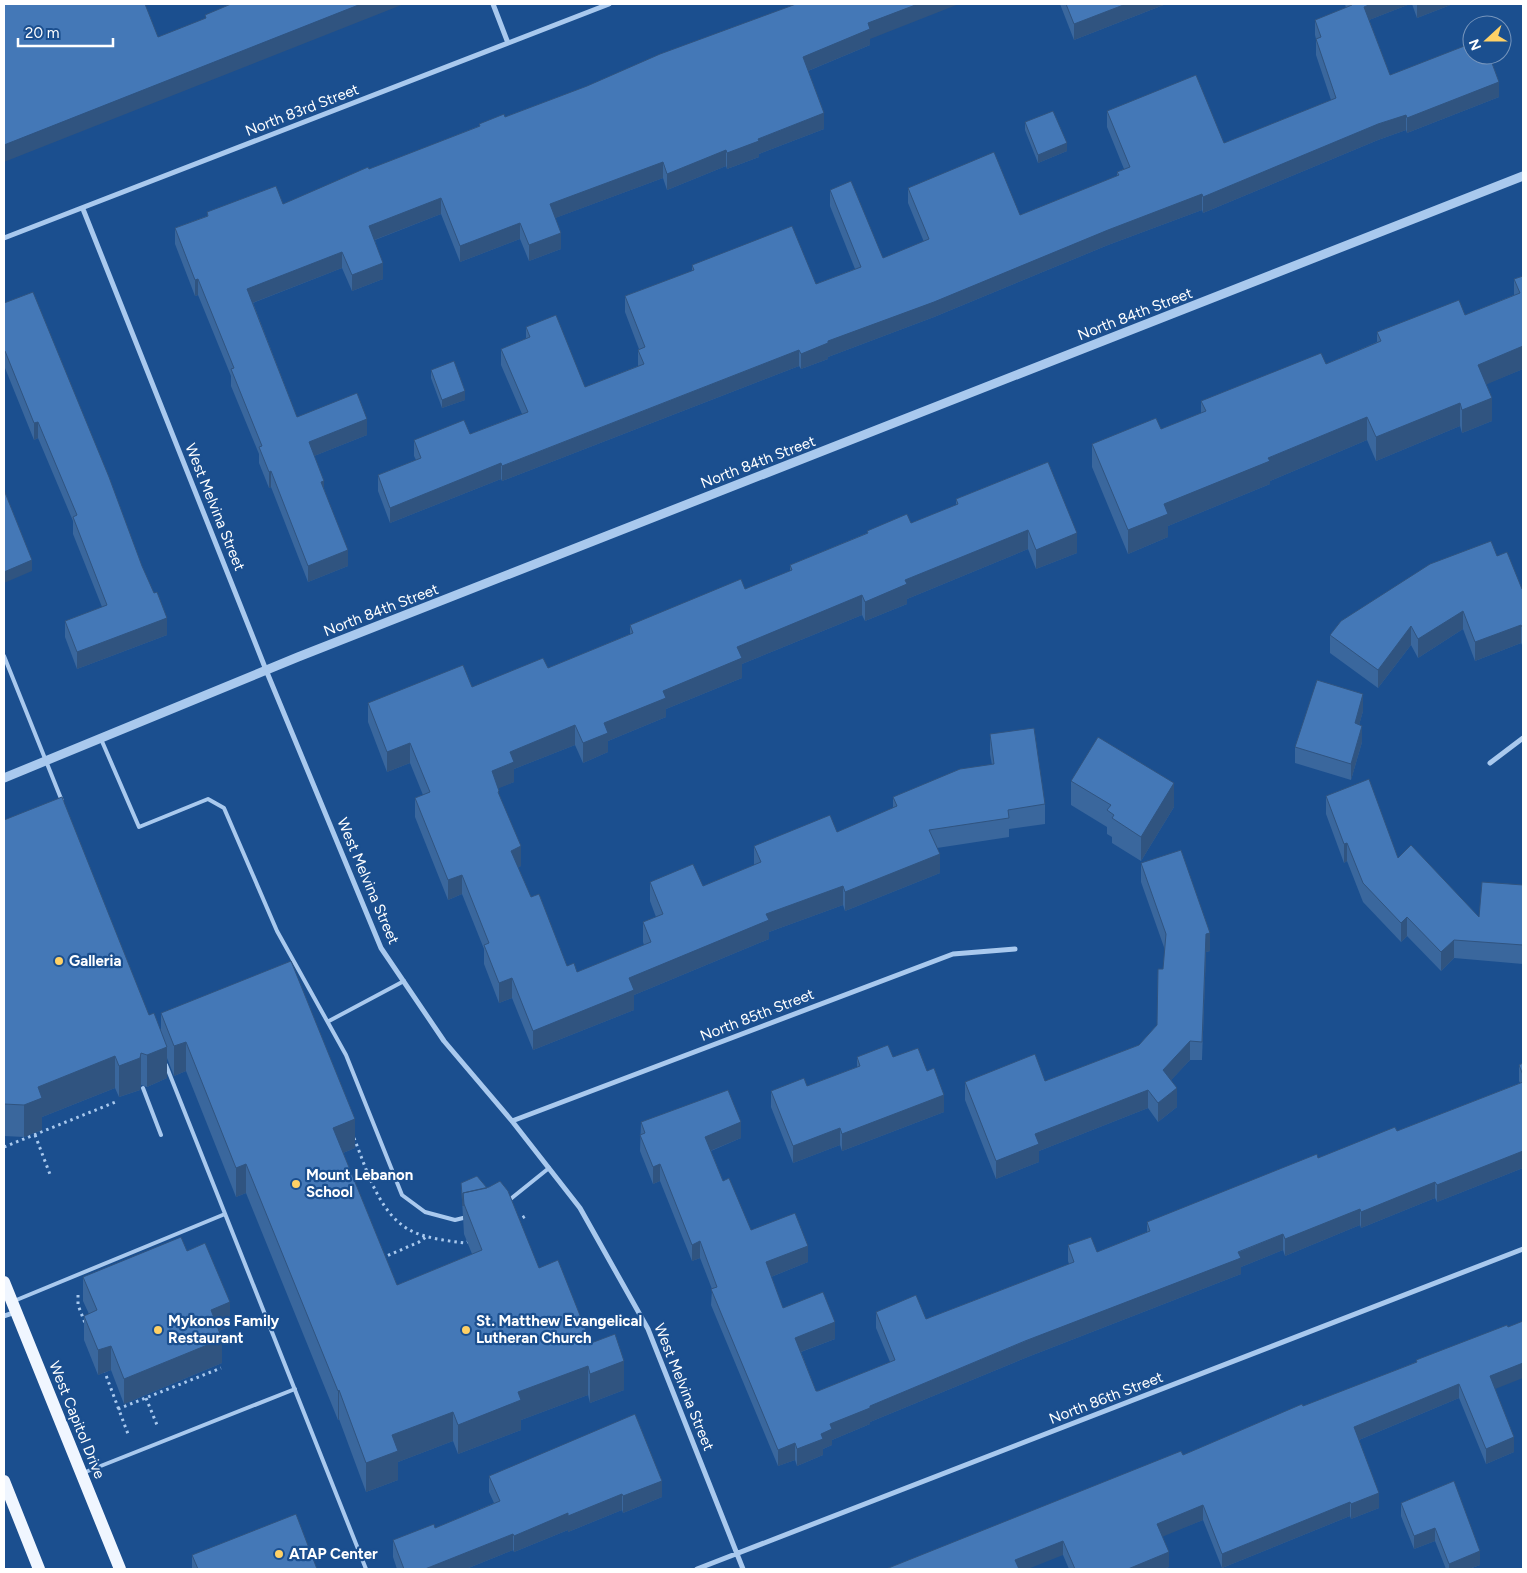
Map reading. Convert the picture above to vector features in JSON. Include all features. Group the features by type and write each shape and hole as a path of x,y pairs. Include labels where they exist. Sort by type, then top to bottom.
{"main road":[{"name":"West Capitol Drive","path":"4,1282 10,1310 120,1569"},
{"path":"4,1482 39,1569"}],"street":[{"path":"493,4 508,43"},
{"name":"North 83rd Street","path":"4,238 609,4"},
{"name":"North 84th Street","path":"4,778 266,670 1523,176"},
{"name":"West Melvina Street","path":"83,209 266,670 381,948 444,1041 512,1121 580,1208 648,1329 743,1569"},
{"path":"1490,763 1523,738"},
{"name":"North 85th Street","path":"512,1121 953,954 1015,950"},
{"name":"North 86th Street","path":"697,1569 1523,1250"}],"lane":[{"path":"4,656 65,810"},
{"path":"100,738 139,827 208,799 224,808 277,931 329,1021 346,1055 402,1195 425,1212 455,1220 472,1216"},
{"path":"329,1021 404,981"},
{"path":"164,1058 366,1569"},
{"path":"143,1088 160,1135"},
{"path":"505,1202 549,1168"},
{"path":"10,1310 78,1274 226,1214"},
{"path":"81,1474 295,1389"}],"path":[{"path":"4,1147 118,1101"},
{"path":"34,1134 52,1177"},
{"path":"375,1260 419,1242 427,1236"},
{"path":"78,1274 78,1305 88,1329"},
{"path":"101,1364 129,1434 122,1437"},
{"path":"118,1409 221,1368"},
{"path":"146,1398 163,1442"}],"building":[{"path":"4,4 145,4 158,37 206,18 205,15 231,4 361,4 4,145"},
{"path":"796,4 918,4 868,23 870,29 803,57 824,113 758,139 759,141 727,153 726,150 667,174 663,162 550,204 561,233 529,245 520,223 460,246 441,198 369,226 383,263 352,275 342,252 247,289 297,417 357,393 367,419 309,442 324,481 321,482 348,550 308,566 271,471 269,472 259,447 262,446 231,369 234,368 198,279 195,280 175,228 208,216 207,212 276,186 283,204 368,167 369,169 480,126 479,124 504,114 505,117 587,86 660,54"},
{"path":"1066,4 1126,4 1074,24"},
{"path":"1371,4 1364,7 1390,75 1462,47 1462,65 1493,65 1499,82 1407,118 1406,115 1378,124 1203,197 1202,194 1108,230 934,302 828,341 828,343 801,354 799,350 502,466 501,463 390,508 378,475 421,458 414,440 464,420 470,434 528,412 501,349 530,337 526,327 556,315 585,387 644,364 638,350 645,347 625,296 694,270 692,265 792,226 816,284 861,267 830,190 851,181 883,258 929,239 908,188 994,152 1020,215 1119,175 1117,172 1130,167 1107,111 1196,75 1224,143 1336,98 1316,39 1321,37 1315,20 1352,5"},
{"path":"1053,111 1067,143 1038,155 1025,122"},
{"path":"1523,276 1523,346 1478,365 1492,398 1462,410 1460,403 1376,437 1367,417 1268,458 1270,461 1164,504 1168,514 1128,530 1092,444 1156,418 1161,429 1206,411 1201,401 1321,353 1326,364 1381,341 1377,332 1459,300 1465,315 1520,293 1514,279"},
{"path":"33,292 109,477 142,566 154,593 157,592 167,618 77,652 65,621 107,605 73,517 77,515 38,422 34,423 4,352 4,303"},
{"path":"454,361 465,391 442,400 431,370"},
{"path":"1048,462 1077,533 1036,550 1028,530 905,580 907,584 865,602 862,595 737,647 742,658 663,691 666,698 604,723 608,733 583,743 575,725 510,752 514,762 492,771 498,792 521,846 511,851 531,897 539,894 567,966 574,963 577,972 651,942 643,922 663,914 650,882 693,864 703,886 761,862 754,846 830,815 837,832 897,806 893,797 960,769 994,764 990,734 1034,728 1045,804 1008,810 1009,818 929,830 940,854 845,892 843,886 766,914 769,920 629,978 634,990 533,1031 512,978 499,983 484,945 489,943 462,875 448,880 415,798 430,792 410,743 387,752 368,703 463,665 472,687 543,658 548,668 633,633 630,625 741,579 745,589 792,570 790,565 868,533 867,531 907,514 911,523 958,504 956,499"},
{"path":"4,490 32,560 4,572"},
{"path":"1491,541 1497,556 1507,552 1523,589 1522,627 1521,625 1475,642 1463,611 1418,639 1411,626 1378,670 1330,635 1341,621 1430,564"},
{"path":"1317,680 1363,694 1355,723 1362,726 1351,764 1295,747"},
{"path":"1098,737 1174,783 1141,837 1112,818 1114,815 1107,810 1111,805 1071,781"},
{"path":"1369,779 1398,858 1411,845 1479,917 1482,882 1523,885 1523,945 1454,940 1441,952 1407,917 1401,923 1363,883 1347,843 1344,844 1326,796"},
{"name":"Galleria","path":"62,797 149,1015 154,1013 167,1047 147,1055 141,1053 140,1058 119,1066 115,1056 38,1087 42,1098 24,1105 4,1104 4,820"},
{"path":"1181,850 1210,933 1206,934 1202,1042 1190,1041 1163,1070 1177,1088 1158,1103 1148,1090 1035,1134 1039,1144 996,1161 965,1082 1035,1054 1045,1081 1139,1045 1157,1025 1158,969 1163,969 1166,934 1141,863"},
{"path":"291,961 355,1119 333,1128 397,1285 482,1250 464,1204 463,1193 489,1187 500,1181 508,1191 539,1268 558,1260 591,1343 615,1334 624,1361 590,1374 588,1366 518,1392 521,1400 458,1425 453,1412 392,1435 398,1451 366,1463 339,1390 246,1164 236,1168 186,1042 174,1046 161,1013"},
{"path":"888,1045 893,1057 918,1048 927,1071 934,1068 944,1095 842,1134 840,1128 793,1146 771,1091 804,1078 807,1086 860,1066 857,1057"},
{"path":"1523,1063 1523,1075 1519,1065"},
{"path":"1523,1082 1523,1151 1437,1185 1435,1182 1361,1212 1360,1209 1285,1239 1283,1234 1238,1252 1241,1258 1025,1341 870,1406 870,1408 830,1424 832,1429 821,1434 823,1439 797,1449 795,1443 778,1450 711,1289 717,1287 700,1241 692,1245 660,1164 653,1167 640,1135 645,1133 641,1122 728,1090 741,1122 705,1137 723,1181 729,1178 751,1230 795,1213 808,1246 766,1262 783,1308 823,1292 835,1322 795,1338 816,1391 818,1391 895,1360 876,1312 916,1295 926,1319 1074,1262 1068,1245 1091,1237 1097,1252 1150,1231 1147,1222 1317,1154 1318,1158 1395,1127 1397,1131"},
{"path":"477,1176 487,1188 463,1193 463,1206 461,1183"},
{"name":"Mykonos Family Restaurant","path":"181,1237 187,1251 205,1243 230,1302 211,1310 222,1339 124,1379 111,1346 98,1350 84,1316 97,1310 83,1277"},
{"path":"1523,1321 1523,1363 1490,1376 1514,1437 1486,1449 1459,1384 1354,1427 1379,1493 1351,1504 1350,1502 1222,1554 1203,1505 1157,1524 1169,1552 1128,1569 1075,1569 1063,1541 1015,1560 1019,1569 886,1569 1181,1451 1183,1455 1302,1404 1303,1406 1417,1362 1416,1360 1507,1325 1508,1327"},
{"path":"635,1414 662,1481 623,1496 622,1494 568,1516 568,1513 514,1536 513,1534 425,1569 404,1569 393,1540 434,1524 435,1528 500,1501 489,1476"},
{"path":"1454,1481 1480,1551 1449,1564 1435,1528 1414,1536 1401,1503"},
{"path":"296,1514 317,1569 198,1569 192,1555"}],"place":[{"name":"Galleria","path":"59,961"},
{"name":"Mount Lebanon School","path":"296,1184"},
{"name":"Mykonos Family Restaurant","path":"158,1330"},
{"name":"St. Matthew Evangelical Lutheran Church","path":"466,1330"},
{"name":"ATAP Center","path":"279,1554"}]}
